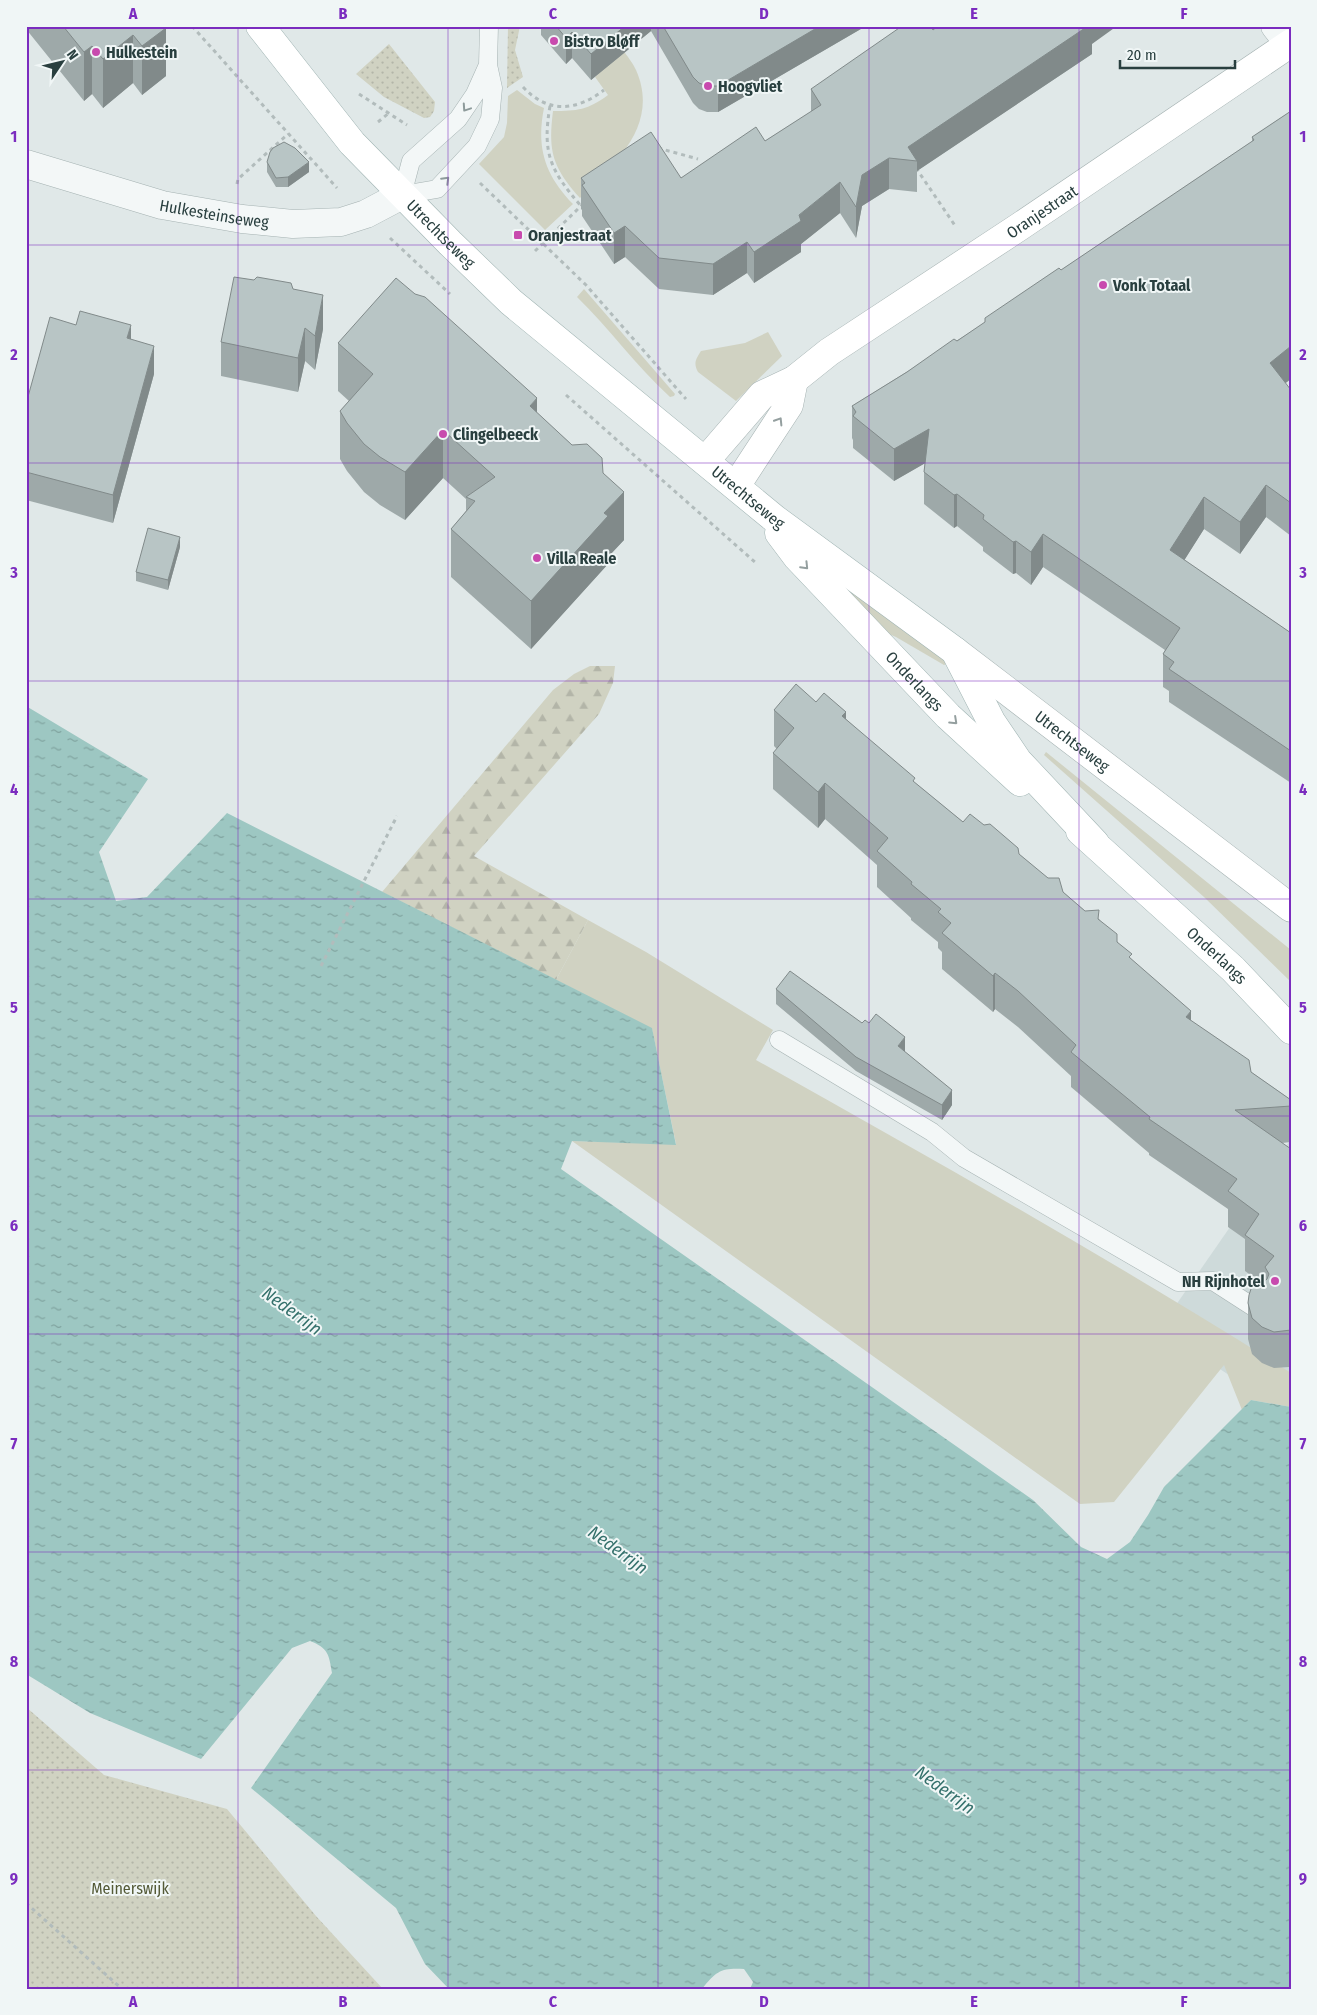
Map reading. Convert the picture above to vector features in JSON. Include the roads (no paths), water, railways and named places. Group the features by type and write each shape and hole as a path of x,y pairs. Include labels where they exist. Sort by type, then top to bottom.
{"main road":[{"name":"Utrechtseweg","path":"260,26 352,143 511,302 745,493 1291,908"},
{"name":"Oranjestraat","path":"706,460 762,395 794,380 829,352 1019,227 1287,40"},
{"path":"745,493 789,405 794,380"},
{"name":"Onderlangs","path":"745,493 797,557 948,716 1016,778 1095,843 1233,969 1291,1030"},
{"name":"Onderlangs","path":"955,651 991,721 1018,760 1095,843"}],"street":[{"name":"Hulkesteinseweg","path":"26,164 162,205 242,219 293,224 341,222 366,214 402,195"}],"lane":[{"path":"488,65 475,94 458,119 411,161 402,195 437,189 477,146 490,119 492,88 488,65 489,26"},
{"path":"779,1040 932,1132 964,1158 1178,1282 1213,1281 1258,1310"}],"water":[{"name":"Nederrijn","path":"26,706 148,779 99,852 116,901 147,897 227,813 652,1028 676,1145 572,1141 561,1169 1033,1500 1081,1547 1107,1559 1130,1542 1164,1487 1251,1400 1291,1407 1291,1989 750,1989 753,1982 744,1969 736,1969 725,1970 716,1974 702,1989 449,1989 425,1964 396,1908 251,1788 332,1673 327,1652 321,1646 310,1641 292,1648 201,1759 90,1713 26,1674"}],"place":[{"name":"Bistro Bløff","path":"554,41"},
{"name":"Hulkestein","path":"96,52"},
{"name":"Hoogvliet","path":"708,86"},
{"name":"Oranjestraat","path":"518,235"},
{"name":"Vonk Totaal","path":"1103,285"},
{"name":"Clingelbeeck","path":"443,434"},
{"name":"Villa Reale","path":"537,558"},
{"name":"NH Rijnhotel","path":"1275,1281"}],"park label":[{"name":"Meinerswijk","path":"130,1888"}]}
